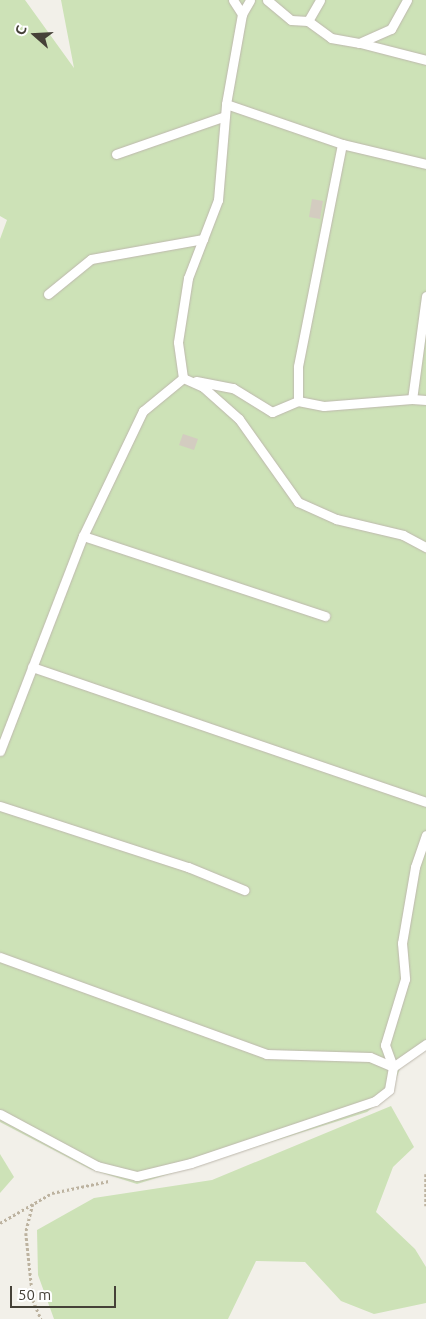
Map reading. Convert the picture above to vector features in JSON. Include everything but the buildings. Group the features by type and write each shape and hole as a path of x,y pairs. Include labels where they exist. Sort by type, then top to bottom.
{"lane":[{"path":"233,0 242,14"},
{"path":"184,378 178,342 188,278 218,200 226,104 242,14 250,0"},
{"path":"267,0 291,20 308,21 331,38 359,42 426,60"},
{"path":"308,21 320,0"},
{"path":"359,42 391,29 407,0"},
{"path":"226,104 342,144 426,164"},
{"path":"116,154 225,116"},
{"path":"298,401 298,367 342,144"},
{"path":"48,294 91,259 203,239"},
{"path":"412,399 426,296"},
{"path":"184,378 233,388 272,412 298,401 324,406 412,399 426,400"},
{"path":"0,751 83,536 143,411 184,378"},
{"path":"184,378 203,387 239,419 298,502 336,519 403,535 426,547"},
{"path":"83,536 324,616"},
{"path":"32,667 426,802"},
{"path":"0,806 188,867 244,890"},
{"path":"0,1114 97,1166 137,1176 191,1164 375,1101 389,1090 393,1067 386,1045 405,979 402,943 415,867 426,835"},
{"path":"0,956 266,1054 370,1057 393,1067"},
{"path":"393,1067 426,1044"}],"path":[{"path":"426,1174 426,1206"},
{"path":"0,1223 52,1193 118,1180"},
{"path":"33,1204 26,1233 33,1300 41,1319"}],"green space":[{"path":"0,0 25,0 74,68 61,0 426,0 426,1050 402,1063 391,1093 367,1112 137,1184 90,1169 0,1122 0,239 7,220 0,216"},
{"path":"391,1106 414,1147 393,1167 376,1212 415,1249 426,1267 426,1303 374,1314 341,1301 305,1262 256,1261 228,1319 54,1319 38,1275 37,1230 94,1198 212,1180"},
{"path":"0,1154 14,1177 0,1193"}]}
